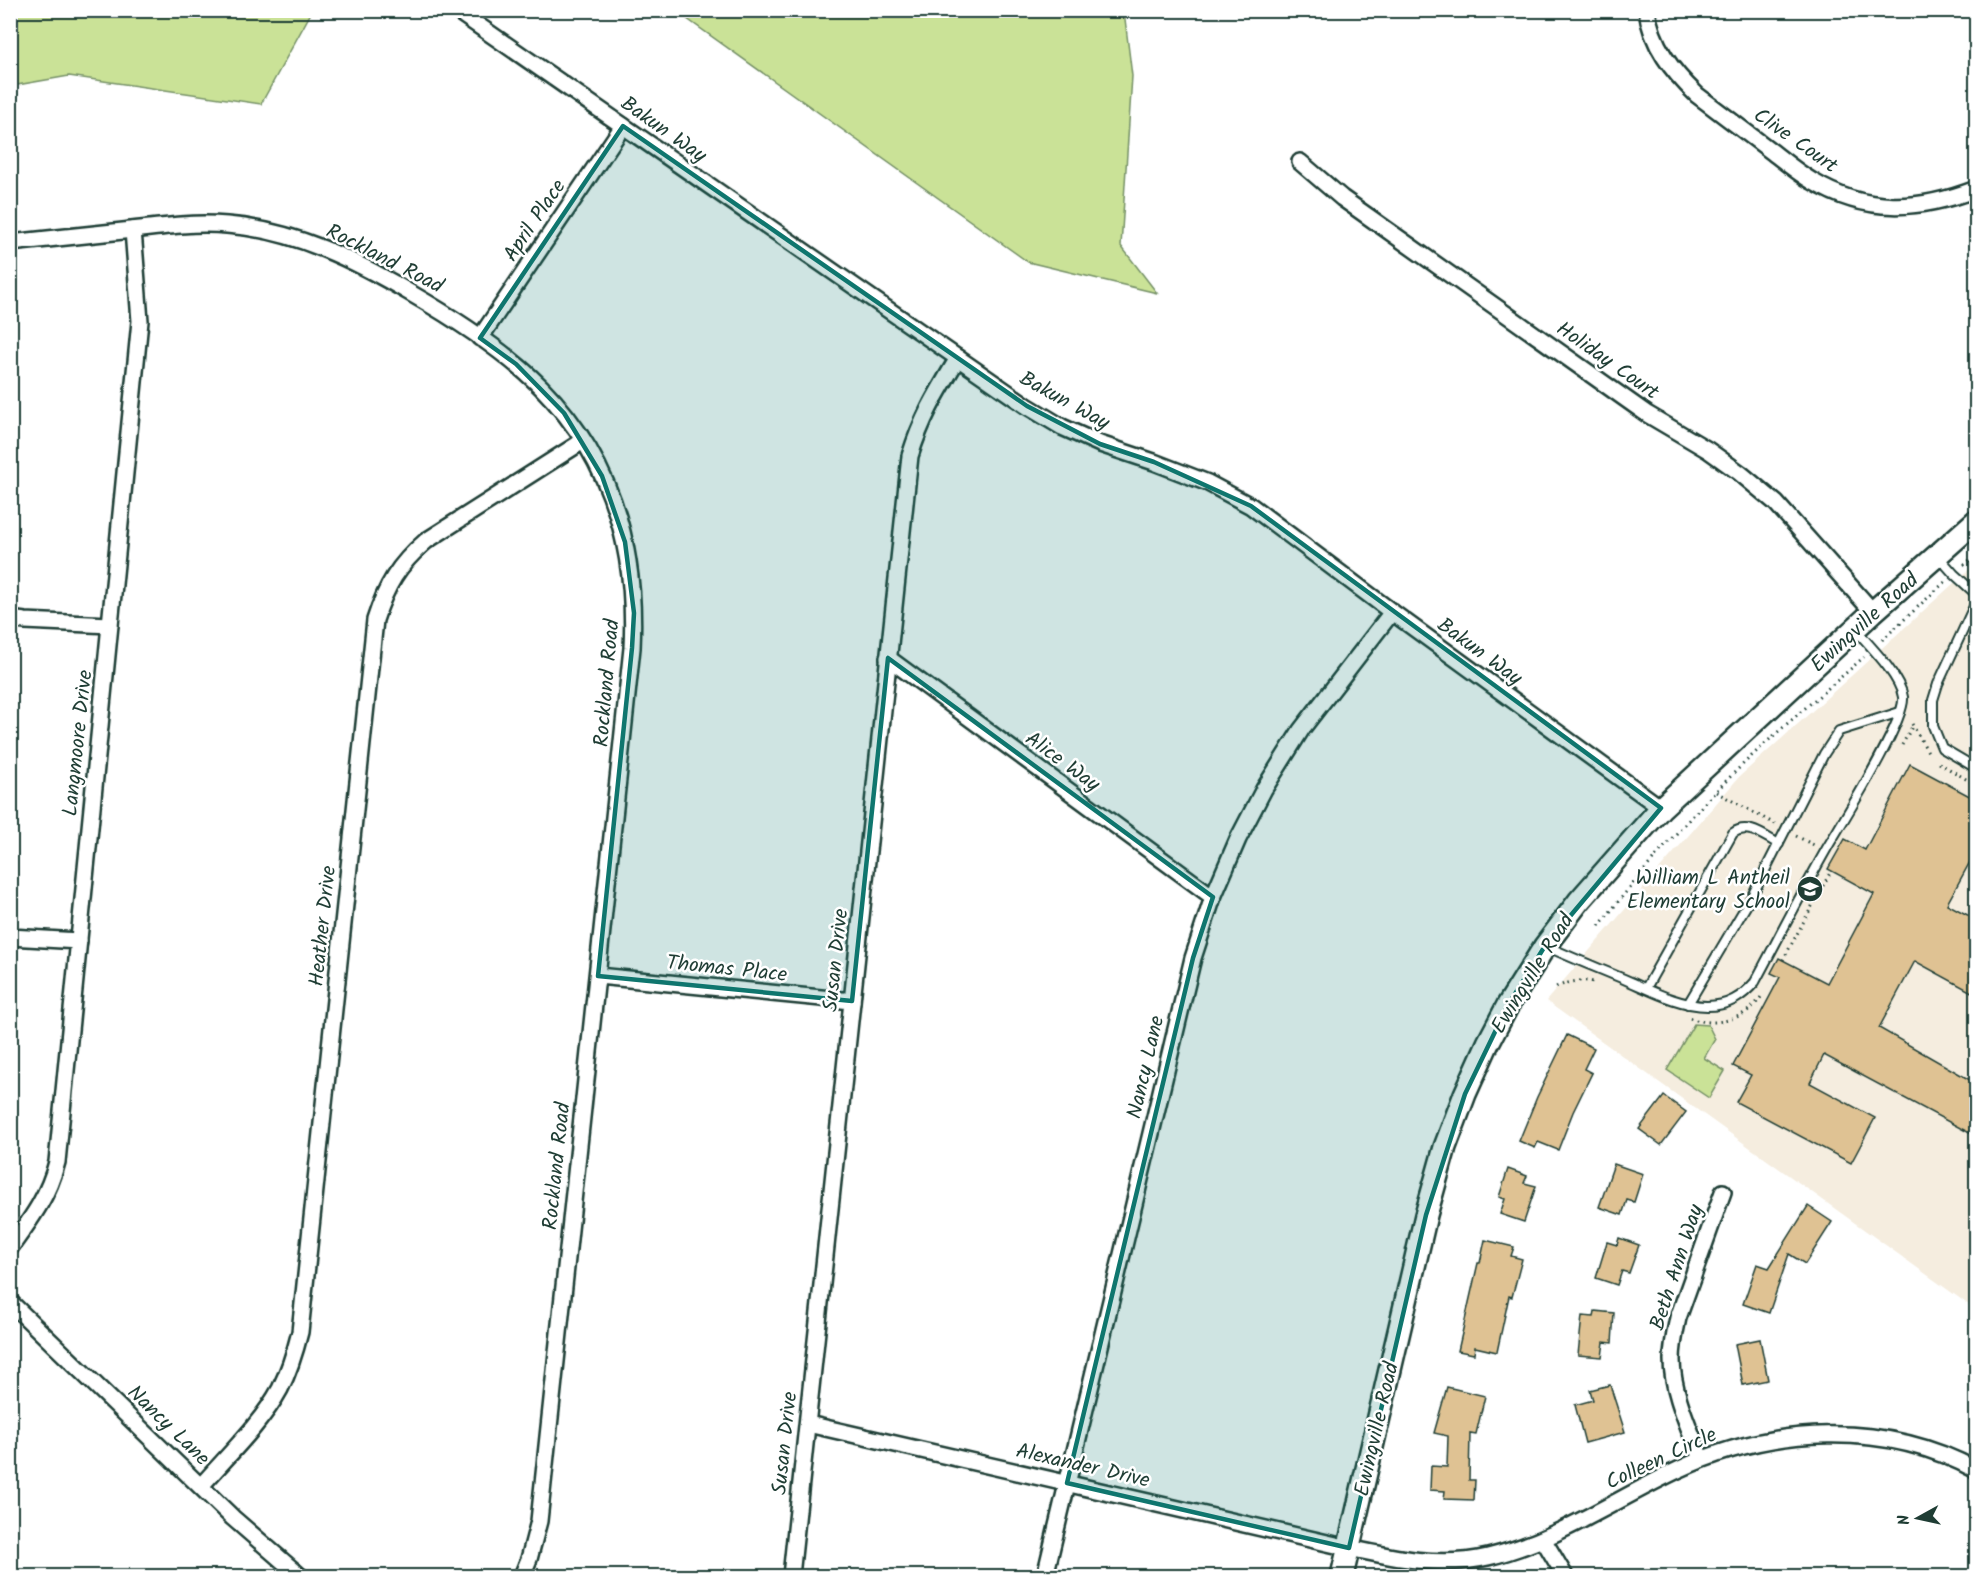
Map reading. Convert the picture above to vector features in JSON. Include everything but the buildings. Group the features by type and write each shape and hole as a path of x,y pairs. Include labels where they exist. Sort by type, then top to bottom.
{"main road":[{"name":"Ewingville Road","path":"1342,1576 1426,1215 1445,1147 1465,1094 1508,1005 1545,946 1579,901 1661,808 1854,629 1977,521"}],"street":[{"name":"Bakun Way","path":"456,10 1027,406 1062,427 1100,444 1208,483 1251,506 1661,808"},
{"name":"Clive Court","path":"1647,10 1655,39 1666,62 1680,80 1697,96 1811,181 1839,195 1893,206 1920,205 1947,200 1977,189"},
{"name":"April Place","path":"480,338 623,126"},
{"name":"Holiday Court","path":"1300,162 1351,205 1647,414 1740,472 1776,503 1873,612"},
{"name":"Rockland Road","path":"10,243 188,224 227,225 266,231 303,241 337,254 441,311 516,364 564,413 584,441 615,507 631,574 634,613 632,648 538,1521 529,1559 522,1576"},
{"name":"Langmoore Drive","path":"10,1248 42,1203 52,1182 57,1162 140,321 133,230"},
{"name":"Susan Drive","path":"791,1576 910,456 929,405 958,358"},
{"name":"Heather Drive","path":"201,1486 264,1414 288,1370 300,1332 375,620 384,594 395,573 426,541 584,441"},
{"name":"Nancy Lane","path":"1045,1576 1192,958 1213,897 1238,839 1264,789 1301,730 1392,612"},
{"path":"10,618 25,621 110,625"},
{"name":"Alice Way","path":"888,658 1213,897"},
{"path":"10,937 79,941"},
{"name":"Thomas Place","path":"598,976 852,1001"},
{"name":"Beth Ann Way","path":"1701,1459 1675,1386 1672,1361 1673,1338 1723,1192"},
{"name":"Nancy Lane","path":"10,1302 233,1518 300,1576"},
{"name":"Alexander Drive","path":"808,1424 1349,1548"},
{"name":"Colleen Circle","path":"1349,1548 1416,1561 1455,1562 1486,1558 1520,1549 1543,1539 1701,1459 1746,1444 1785,1437 1860,1436 1899,1442 1933,1452 1977,1470"},
{"path":"1543,1539 1565,1576"}],"lane":[{"path":"1938,556 1977,594"},
{"path":"1977,602 1938,684 1933,700 1933,726 1942,748 1977,768"},
{"path":"1545,946 1688,1004 1710,1006 1734,1001 1746,993 1755,982 1870,774 1890,737 1900,712 1903,698 1899,686 1854,629"},
{"path":"1688,1004 1752,896 1824,754 1839,731 1900,712"},
{"path":"1646,988 1733,833 1746,827 1779,844"}],"path":[{"path":"1599,926 1639,874 1733,774 1977,555"},
{"path":"1783,960 1832,871"}],"highlighted area":[{"path":"623,126 1027,406 1100,444 1154,462 1251,506 1661,808 1545,946 1508,1005 1465,1094 1426,1215 1349,1548 1067,1483 1193,958 1213,897 888,658 852,1001 598,976 632,648 634,613 625,542 602,476 564,413 516,364 480,338"}],"shaded area":[{"name":"William L Antheil Elementary School","path":"1974,565 1976,567 1976,1310 1546,1001 1739,777"}],"green space":[{"path":"11,10 312,11 261,104 69,76 11,86"},
{"path":"676,11 1124,11 1132,76 1121,246 1157,293 1028,262"},
{"path":"1694,1024 1708,1025 1715,1039 1704,1058 1725,1071 1709,1098 1667,1070"}],"place":[{"name":"William L Antheil Elementary School","path":"1810,889"}]}
